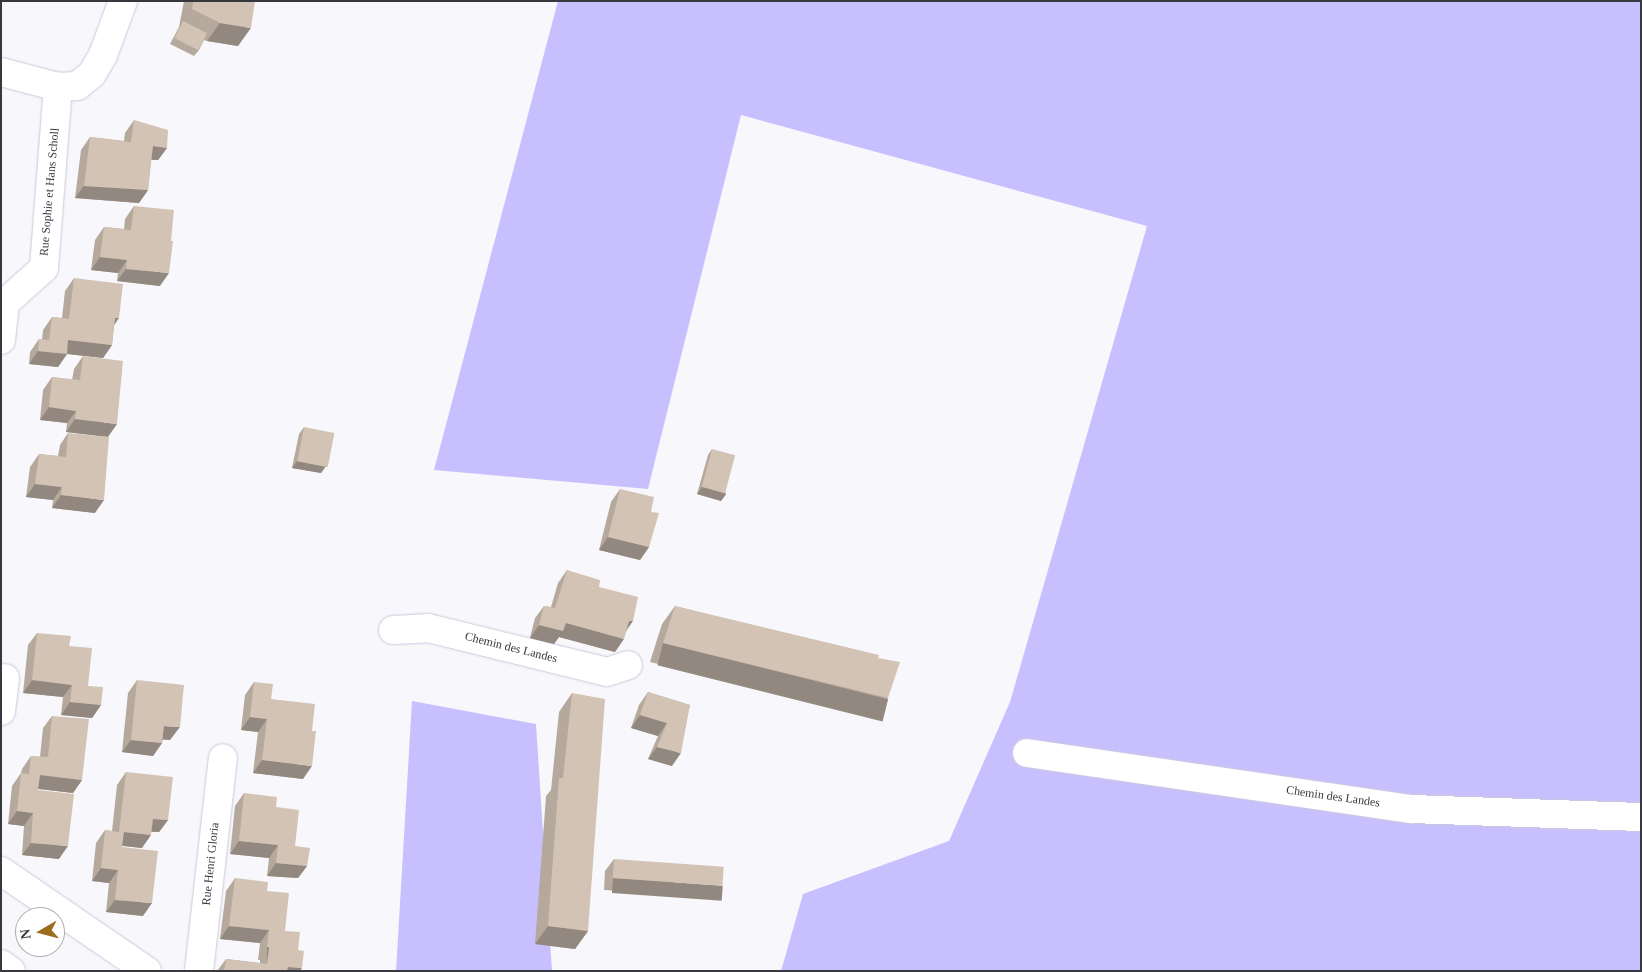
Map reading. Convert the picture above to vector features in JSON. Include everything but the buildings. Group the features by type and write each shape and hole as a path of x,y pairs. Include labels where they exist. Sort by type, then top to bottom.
{"street":[{"path":"1,72 58,87 77,86 92,74 103,55 123,1"},
{"name":"Rue Sophie et Hans Scholl","path":"1,340 6,303 44,268 58,87"},
{"name":"Chemin des Landes","path":"394,630 428,628 607,672 628,665"},
{"path":"1,711 5,678"},
{"name":"Chemin des Landes","path":"1027,752 1410,809 1641,817"},
{"name":"Rue Henri Gloria","path":"199,971 223,758"},
{"path":"1,871 147,971"},
{"path":"1,964 11,971"}],"shaded area":[{"path":"558,1 1641,1 1641,971 781,971 803,894 949,841 1010,702 1147,226 741,115 648,489 434,470"},
{"path":"412,701 536,724 552,971 396,971"}]}
